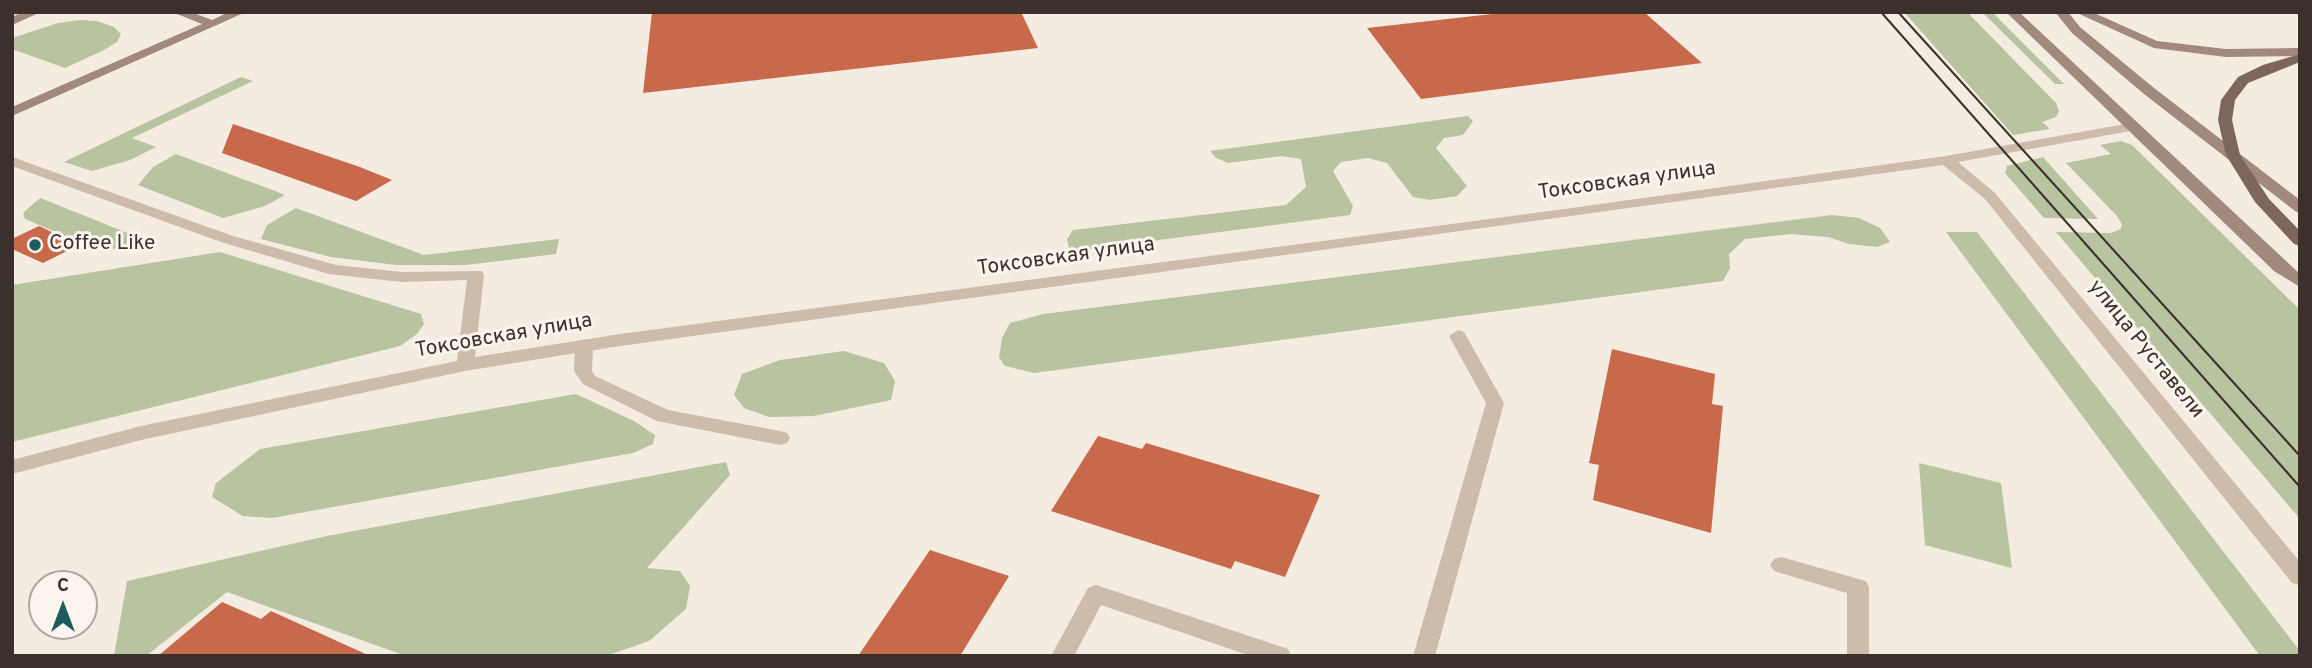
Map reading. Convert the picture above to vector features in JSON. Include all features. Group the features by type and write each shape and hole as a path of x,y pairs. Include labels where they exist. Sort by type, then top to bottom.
{"main road":[{"path":"12,21 35,12"},
{"path":"178,12 214,24"},
{"path":"12,112 240,12"},
{"path":"2012,12 2280,267 2300,282"},
{"path":"2061,12 2076,30 2097,48 2300,208"},
{"path":"2081,12 2154,44 2226,53 2300,52"},
{"path":"2300,58 2268,68 2243,80 2228,100 2225,120 2233,155 2263,202 2300,241"}],"street":[{"name":"Токсовская улица","path":"12,467 141,433 465,365 584,346 1946,160 2132,127"},
{"name":"улица Руставели","path":"1946,160 1990,196 2300,577"},
{"path":"12,161 227,239 335,270 402,276 476,275 465,365"},
{"path":"1424,656 1495,403 1458,335"},
{"path":"584,346 583,371 590,380 664,416 780,439"},
{"path":"1782,565 1858,587 1858,656"},
{"path":"1062,656 1096,594 1280,656"}],"green space":[{"path":"1904,12 1967,12 2056,103 2059,111 2056,117 2042,122 2050,129 2013,135"},
{"path":"1982,12 1992,12 2064,84 2055,84"},
{"path":"97,21 114,27 121,34 117,42 65,68 12,49 12,38 58,23"},
{"path":"241,77 253,81 132,138 156,147 130,160 92,171 64,162"},
{"path":"1468,116 1473,121 1463,135 1444,138 1436,148 1467,186 1457,196 1430,200 1413,197 1387,163 1368,158 1341,162 1333,171 1353,206 1350,215 1083,250 1069,248 1067,239 1073,230 1286,205 1306,187 1301,159 1281,156 1228,163 1216,158 1210,151"},
{"path":"2121,141 2132,145 2300,310 2300,519 2056,232 2111,233 2121,229 2122,224 2116,215 2066,163 2111,154 2100,145"},
{"path":"176,154 285,195 265,206 223,218 138,185 153,167"},
{"path":"2043,157 2098,219 2044,218 2005,173 2007,166"},
{"path":"40,198 155,244 125,249 93,248 25,219 23,213"},
{"path":"296,208 424,255 559,239 556,254 466,265 396,265 331,257 261,239 267,225"},
{"path":"1832,215 1859,218 1880,228 1890,242 1877,247 1849,244 1828,237 1791,234 1745,239 1729,254 1730,268 1723,281 1034,373 1005,366 999,357 1002,338 1010,323 1043,314"},
{"path":"1946,232 1977,232 2300,651 2300,656 2260,656"},
{"path":"220,252 421,314 424,324 417,334 400,346 12,442 12,285"},
{"path":"844,351 884,363 895,381 891,400 814,416 769,417 744,408 734,395 742,374 780,360"},
{"path":"576,394 634,421 655,435 653,444 633,453 272,518 243,516 212,497 216,483 260,449"},
{"path":"726,462 730,475 647,568 680,571 690,586 686,609 649,641 608,655 406,656 227,592 146,656 114,656 127,581 327,536"},
{"path":"1919,463 2001,483 2012,568 1925,545"}],"building":[{"path":"652,12 1021,12 1038,48 643,93"},
{"path":"1510,12 1644,12 1702,63 1421,99 1367,28"},
{"path":"233,124 392,180 356,201 222,153"},
{"path":"39,226 79,245 43,263 12,249 12,239"},
{"path":"1612,349 1715,374 1712,404 1723,406 1711,533 1593,500 1599,465 1589,463"},
{"path":"1098,436 1142,449 1146,443 1320,495 1285,577 1235,561 1231,569 1051,511"},
{"path":"930,550 1009,576 960,656 858,656"},
{"path":"222,602 261,619 271,611 370,656 158,656"}],"tram line":[{"path":"1881,12 2300,487"},
{"path":"1898,12 2300,456"}],"place":[{"name":"Coffee Like","path":"35,245"}]}
